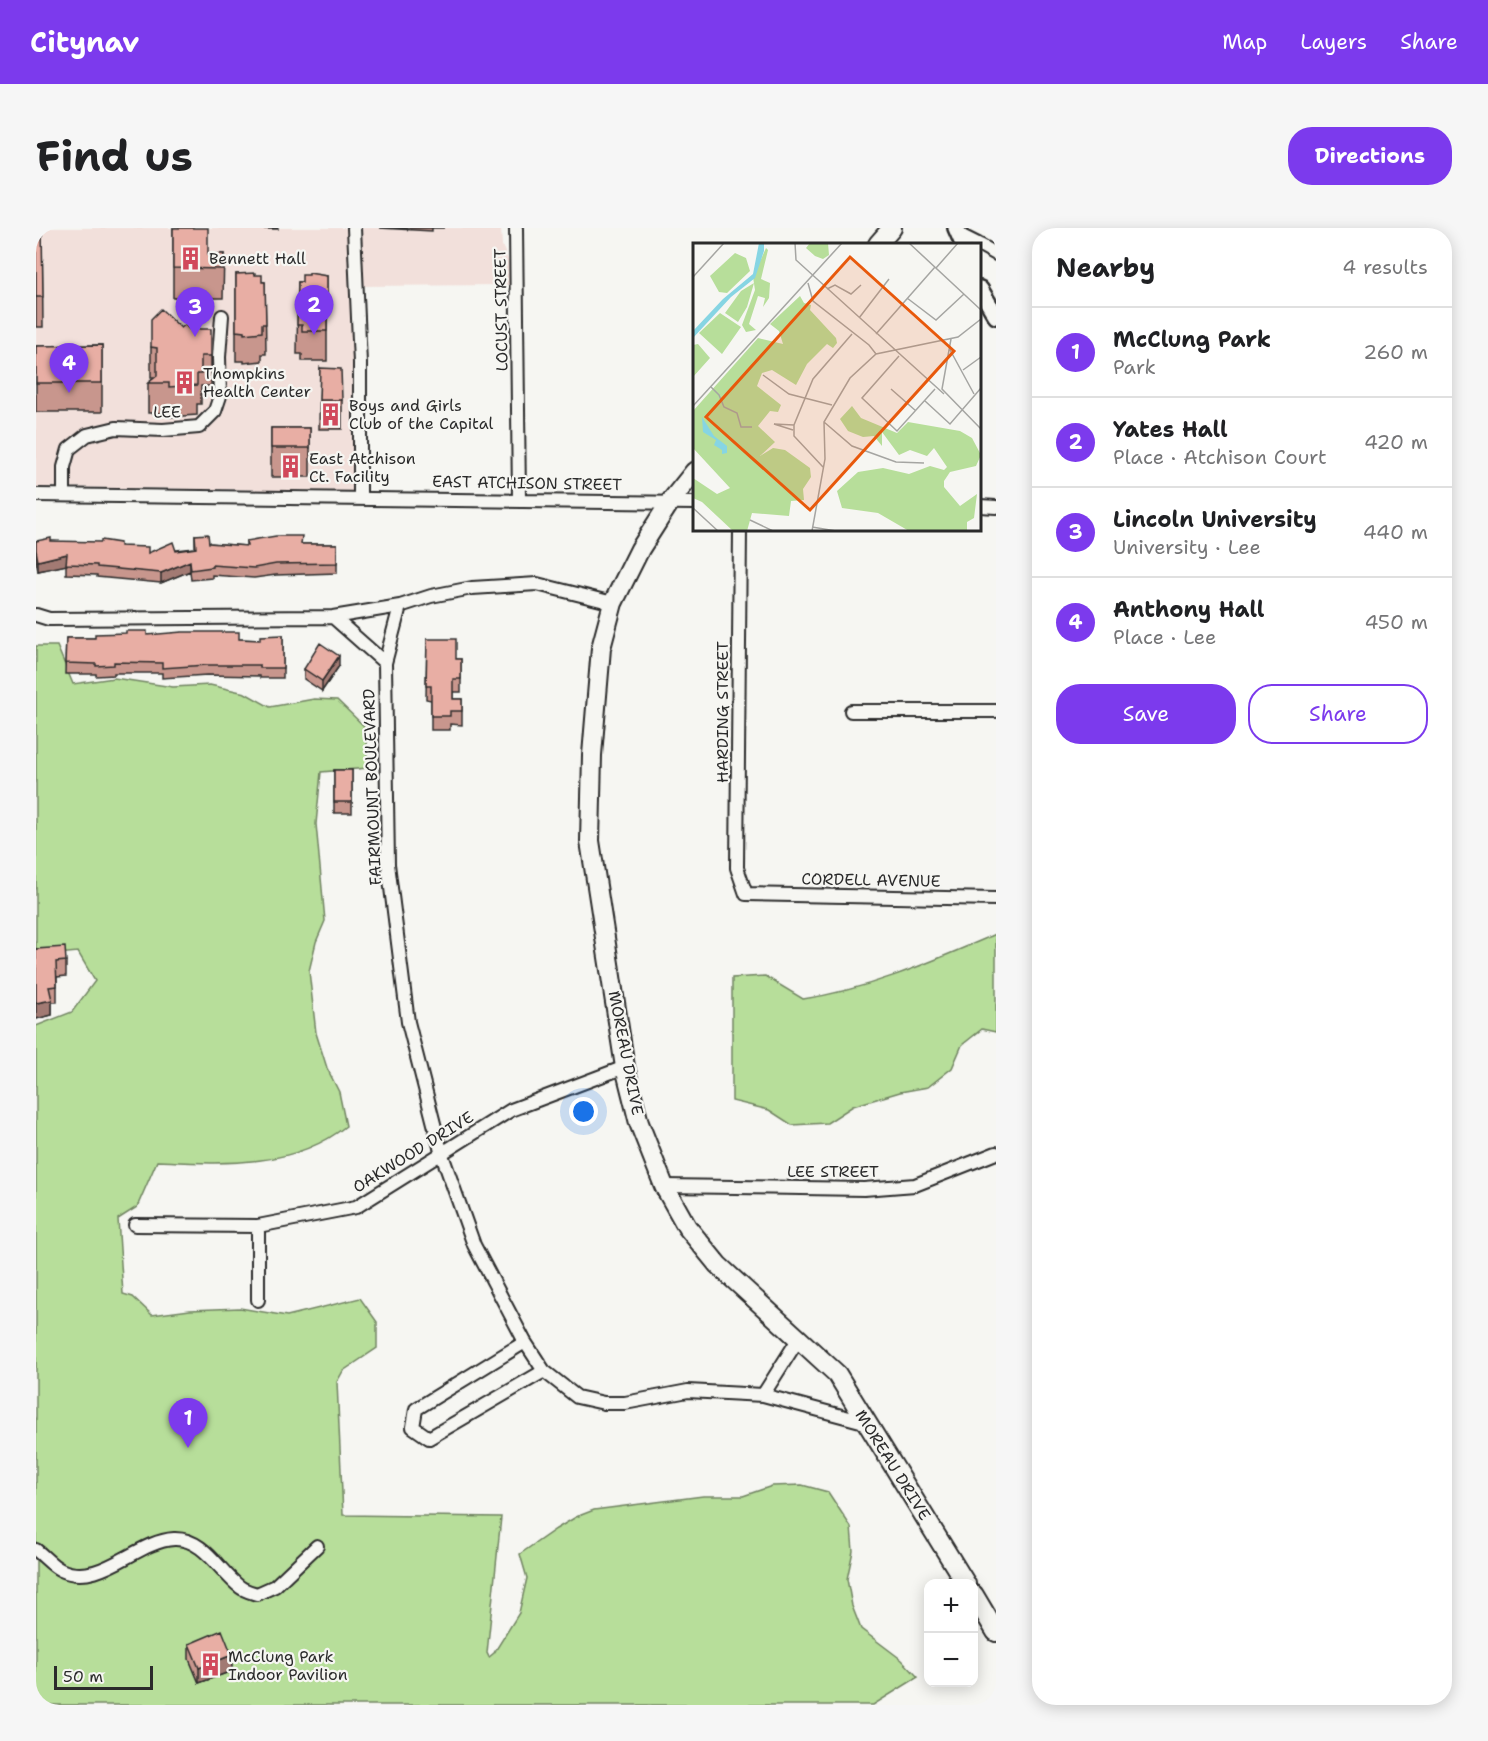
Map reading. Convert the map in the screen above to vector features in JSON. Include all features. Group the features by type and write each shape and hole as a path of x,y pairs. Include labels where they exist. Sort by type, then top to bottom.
{"main road":[{"path":"879,243 892,228"},
{"name":"MOREAU DRIVE","path":"693,473 670,502 640,549 613,603 601,648 592,755 590,841 625,1067 639,1123 664,1186 687,1227 718,1265 837,1374 963,1579"},
{"path":"978,1602 996,1632"}],"street":[{"path":"354,228 360,352 360,498"},
{"name":"LOCUST STREET","path":"516,228 519,499"},
{"path":"960,236 975,243"},
{"path":"981,246 996,254"},
{"path":"981,291 996,316"},
{"name":"LEE","path":"64,495 64,467 69,449 87,435 116,428 163,430 199,427 214,411 220,396 219,357 222,316"},
{"name":"EAST ATCHISON STREET","path":"36,495 693,502"},
{"name":"HARDING STREET","path":"740,531 737,868 746,894"},
{"path":"36,615 49,619 333,616 400,606 431,596 472,588 537,584 613,603"},
{"name":"FAIRMOUNT BOULEVARD","path":"400,606 385,663 388,864 408,1022 442,1155 474,1245 525,1342 544,1371 577,1397 604,1403 625,1403 687,1391 763,1395 868,1423"},
{"path":"333,616 385,663"},
{"path":"851,711 996,711"},
{"name":"CORDELL AVENUE","path":"746,894 996,899"},
{"name":"OAKWOOD DRIVE","path":"135,1225 258,1226 356,1207 511,1110 625,1067"},
{"name":"LEE STREET","path":"664,1186 864,1189 915,1185 996,1153"},
{"path":"258,1226 258,1300"},
{"path":"763,1395 799,1338"},
{"path":"525,1342 416,1409 413,1427 429,1438 544,1371"},
{"path":"36,1550 60,1570 84,1573 97,1571 160,1542 176,1539 198,1546 240,1587 257,1594 275,1586 317,1546"}],"shaded area":[{"path":"36,228 501,228 502,245 512,270 512,285 351,286 355,369 353,491 36,487"}],"green space":[{"path":"36,646 57,646 73,684 114,678 173,687 210,685 245,693 270,707 314,699 337,700 365,727 368,768 321,772 316,824 325,921 316,942 309,971 316,1033 327,1068 339,1092 346,1126 326,1140 280,1157 231,1163 157,1161 137,1207 118,1219 123,1294 133,1297 152,1315 190,1310 240,1308 287,1316 360,1298 377,1322 377,1348 343,1371 337,1382 343,1515 501,1517 487,1653 489,1657 494,1653 519,1613 527,1578 520,1554 576,1517 594,1510 703,1496 743,1496 772,1486 802,1485 828,1492 851,1527 853,1551 847,1579 852,1606 861,1629 902,1660 918,1677 873,1705 36,1705 36,1026 72,1012 95,981 78,952 36,956"},
{"path":"996,934 996,1032 982,1029 962,1045 952,1068 928,1087 900,1092 853,1106 827,1123 792,1125 769,1110 732,1101 732,978 765,976 803,999 877,981 925,964"}],"building":[{"path":"36,228 42,228 43,297 36,297"},
{"path":"173,228 208,228 208,254 224,254 223,269 173,268"},
{"path":"255,273 255,275 262,275 262,282 265,282 266,324 262,324 262,332 244,334 244,332 236,331 236,274"},
{"path":"309,273 327,276 327,331 302,331 302,325 297,325 298,282 302,282 302,275 309,275"},
{"path":"161,309 181,328 185,325 189,329 211,329 211,356 201,356 201,374 197,374 197,385 169,387 169,383 148,383 157,376 157,348 151,347 151,319"},
{"path":"102,345 102,383 36,383 36,346"},
{"path":"320,368 341,369 342,400 319,400"},
{"path":"271,428 310,428 310,448 271,448"},
{"path":"208,534 209,543 247,546 246,541 276,536 302,536 301,544 337,544 337,563 276,564 254,568 212,565 212,567 191,570 190,561 161,573 97,567 97,565 66,564 67,554 38,561 36,550 36,541 51,538 51,541 101,542 101,540 120,543 120,546 148,547 148,553 173,542 176,551 196,548 195,535"},
{"path":"126,631 147,631 147,635 182,632 239,632 239,639 260,640 260,636 283,635 283,668 260,668 260,665 207,665 162,668 162,663 114,662 114,665 96,666 96,664 65,663 66,638 95,638 95,634 126,633"},
{"path":"427,639 456,639 456,659 461,659 461,679 453,679 453,699 462,699 462,711 450,711 450,716 431,716 431,686 426,686"},
{"path":"320,643 339,656 322,681 304,669"},
{"path":"334,770 352,770 352,802 334,802"},
{"path":"65,947 66,961 56,962 57,986 49,987 52,1000 36,1003 36,949"},
{"path":"222,1630 232,1655 199,1668 189,1644"}],"place":[{"name":"Bennett Hall","path":"191,258"},
{"name":"Yates Hall","path":"314,335"},
{"name":"Lincoln University","path":"195,337"},
{"name":"Thompkins Health Center","path":"185,382"},
{"name":"Anthony Hall","path":"69,393"},
{"name":"Boys and Girls Club of the Capital","path":"331,414"},
{"name":"East Atchison Ct. Facility","path":"291,467"},
{"name":"McClung Park","path":"188,1448"},
{"name":"McClung Park Indoor Pavilion","path":"210,1665"}]}
